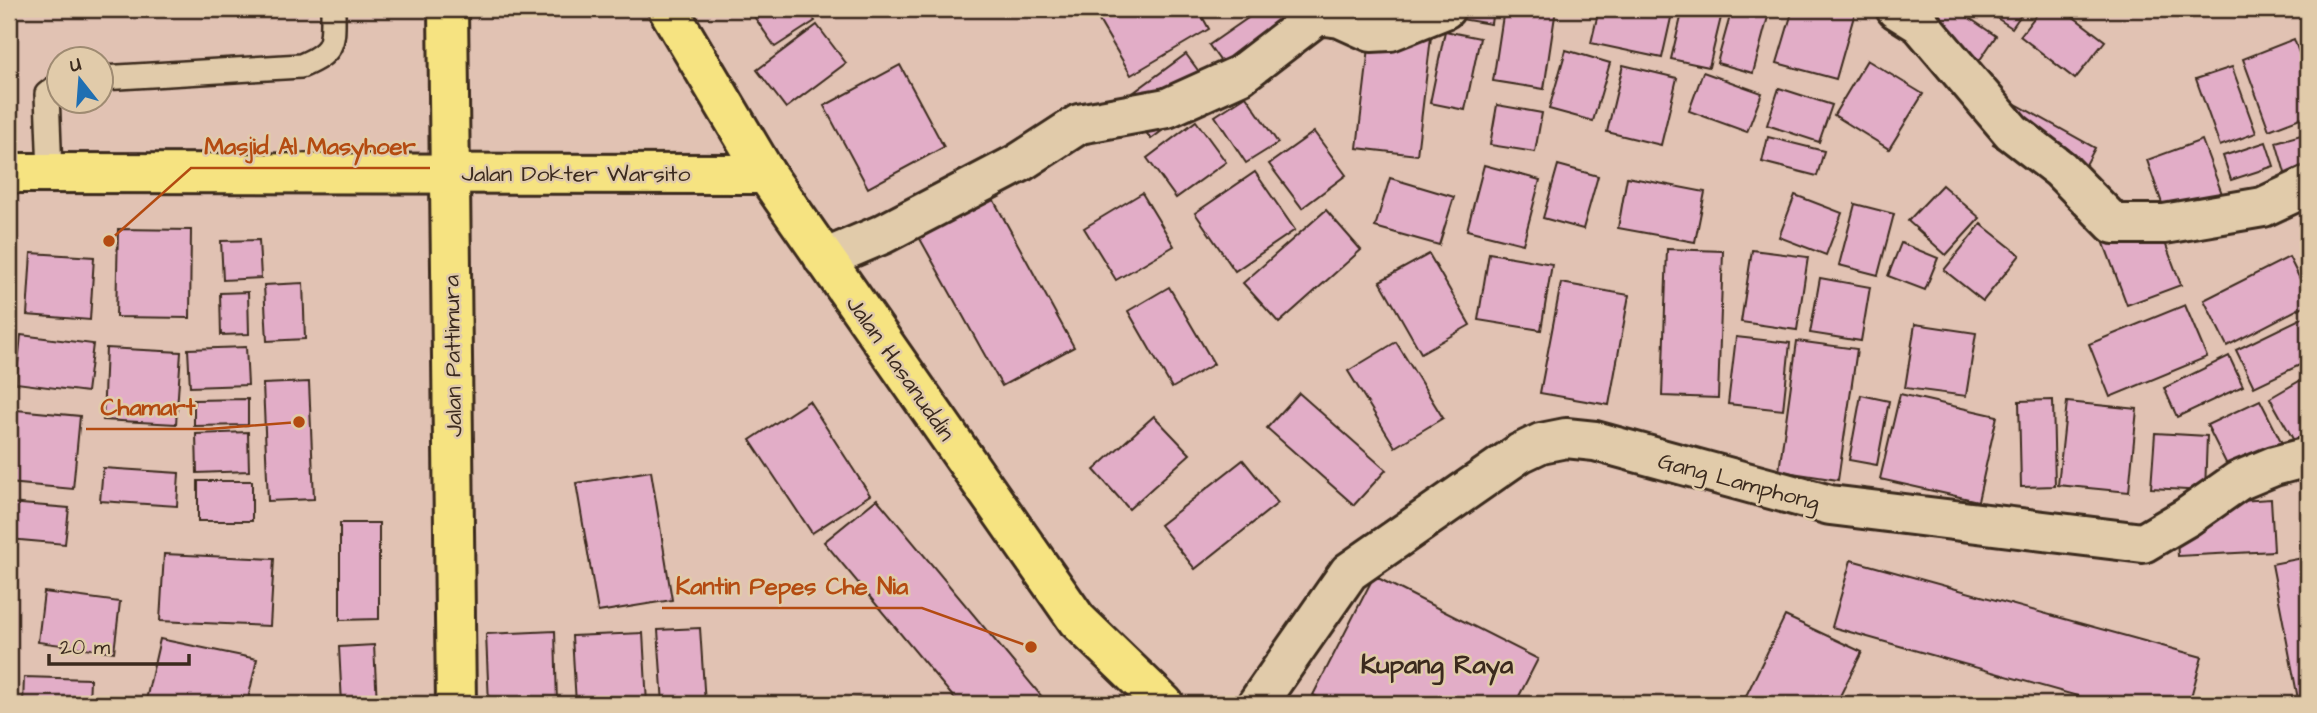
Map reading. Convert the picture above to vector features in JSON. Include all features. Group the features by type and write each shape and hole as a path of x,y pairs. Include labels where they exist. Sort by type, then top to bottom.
{"main road":[{"name":"Jalan Pattimura","path":"448,9 456,704"},
{"name":"Jalan Hasanuddin","path":"668,9 766,174 1077,620 1164,704"},
{"name":"Jalan Dokter Warsito","path":"9,173 766,174"}],"street":[{"path":"824,259 883,234 1019,163 1079,124 1167,108 1240,75 1318,15 1340,18 1371,32 1390,31 1445,9"},
{"path":"1896,9 1920,24 2012,132 2060,169 2113,224 2164,224 2263,207 2308,186"},
{"name":"Gang Lamphong","path":"1257,704 1349,572 1520,453 1541,443 1566,438 1595,441 1830,505 2143,543 2187,517 2238,481 2308,457"}],"lane":[{"path":"116,77 301,66 321,57 333,41 333,9"},
{"path":"48,116 50,173"}],"building":[{"path":"749,9 807,9 815,21 775,47"},
{"path":"1099,9 1198,9 1209,29 1131,75 1094,12"},
{"path":"1261,9 1302,9 1239,87 1209,45"},
{"path":"1450,9 1493,9 1491,24 1449,17"},
{"path":"1504,9 1556,9 1544,89 1493,81"},
{"path":"1599,9 1673,9 1662,58 1591,43"},
{"path":"1683,9 1723,9 1709,67 1671,59"},
{"path":"1732,9 1770,9 1753,73 1717,63"},
{"path":"1793,9 1856,9 1836,79 1777,63"},
{"path":"1943,9 1956,9 1996,36 1969,76 1919,43"},
{"path":"1983,9 2025,9 2012,28"},
{"path":"2041,9 2063,9 2105,41 2075,79 2020,36"},
{"path":"817,25 846,63 786,108 757,70"},
{"path":"1371,31 1431,37 1417,155 1357,148"},
{"path":"1445,31 1480,38 1465,110 1430,103"},
{"path":"2294,39 2308,78 2308,115 2269,130 2243,59"},
{"path":"1566,50 1610,63 1593,121 1549,109"},
{"path":"1186,54 1214,92 1151,139 1122,101"},
{"path":"1867,60 1923,94 1889,149 1834,115"},
{"path":"900,65 944,147 868,188 824,106"},
{"path":"1623,65 1677,78 1661,145 1607,132"},
{"path":"2232,67 2256,133 2220,146 2196,79"},
{"path":"1703,72 1762,93 1747,132 1689,111"},
{"path":"1779,88 1832,105 1819,142 1767,125"},
{"path":"1246,96 1278,143 1246,163 1215,116"},
{"path":"2016,104 2095,148 2073,189 1993,145"},
{"path":"1497,105 1542,113 1535,152 1490,145"},
{"path":"1196,121 1226,162 1176,198 1147,158"},
{"path":"1314,132 1346,175 1302,208 1269,164"},
{"path":"2308,133 2308,192 2292,197 2276,142"},
{"path":"1768,137 1824,151 1817,176 1762,162"},
{"path":"2202,140 2231,218 2174,238 2147,160"},
{"path":"2266,142 2274,166 2231,180 2223,156"},
{"path":"1484,165 1540,180 1523,244 1467,230"},
{"path":"1558,165 1598,176 1583,229 1543,218"},
{"path":"1255,172 1295,230 1235,271 1195,213"},
{"path":"1627,177 1705,192 1695,242 1618,228"},
{"path":"1390,178 1454,197 1439,245 1375,227"},
{"path":"1942,185 1980,218 1946,255 1908,221"},
{"path":"1142,193 1174,246 1116,280 1084,228"},
{"path":"1795,195 1842,213 1826,255 1779,237"},
{"path":"992,197 1074,347 1002,386 919,237"},
{"path":"1855,204 1894,214 1878,275 1839,265"},
{"path":"1326,210 1361,250 1279,323 1243,283"},
{"path":"2153,211 2181,285 2127,305 2099,230"},
{"path":"1981,224 2020,255 1983,301 1944,270"},
{"path":"118,229 191,230 190,318 116,317"},
{"path":"259,240 261,278 223,280 221,241"},
{"path":"1901,243 1938,258 1925,290 1888,276"},
{"path":"1667,249 1723,251 1718,398 1662,396"},
{"path":"1752,250 1808,257 1797,330 1741,322"},
{"path":"31,253 94,257 90,320 27,315"},
{"path":"1489,253 1552,264 1541,330 1478,320"},
{"path":"1429,254 1470,325 1421,353 1380,281"},
{"path":"2289,257 2308,295 2308,304 2227,346 2204,300"},
{"path":"1820,278 1870,287 1861,341 1810,333"},
{"path":"303,283 305,339 267,341 264,285"},
{"path":"1561,283 1629,295 1609,405 1540,393"},
{"path":"1169,287 1214,364 1172,388 1128,311"},
{"path":"248,292 249,334 221,335 220,293"},
{"path":"2185,305 2207,357 2110,397 2089,344"},
{"path":"2308,315 2308,361 2254,387 2236,350"},
{"path":"1915,324 1976,333 1966,396 1905,388"},
{"path":"21,335 93,344 87,392 16,383"},
{"path":"1736,337 1790,343 1783,410 1728,404"},
{"path":"1797,341 1857,349 1838,480 1779,471"},
{"path":"1396,342 1443,418 1395,447 1348,371"},
{"path":"246,347 248,385 190,387 188,349"},
{"path":"106,348 181,352 176,424 103,420"},
{"path":"2229,356 2243,386 2177,417 2164,388"},
{"path":"2308,376 2308,463 2307,464 2270,398"},
{"path":"309,382 314,499 268,501 263,384"},
{"path":"1299,393 1386,470 1354,505 1267,428"},
{"path":"1900,394 1997,416 1978,501 1880,479"},
{"path":"1861,395 1889,401 1877,465 1849,460"},
{"path":"248,399 248,425 194,426 194,400"},
{"path":"2053,400 2055,486 2021,487 2019,401"},
{"path":"2260,400 2285,449 2232,475 2207,425"},
{"path":"809,401 870,495 812,533 750,440"},
{"path":"2067,402 2137,409 2129,492 2058,485"},
{"path":"16,410 80,416 73,489 9,483"},
{"path":"1154,416 1190,454 1129,509 1094,470"},
{"path":"248,432 249,471 197,473 196,434"},
{"path":"2155,433 2207,436 2205,491 2151,488"},
{"path":"1243,460 1278,503 1195,569 1160,525"},
{"path":"103,468 179,473 177,506 100,501"},
{"path":"651,471 672,600 598,612 576,483"},
{"path":"198,481 252,481 252,521 198,521"},
{"path":"877,499 1048,704 959,704 824,542"},
{"path":"2271,499 2274,551 2178,556 2175,505"},
{"path":"9,503 69,508 65,544 9,539"},
{"path":"340,523 379,523 379,619 340,620"},
{"path":"164,554 274,559 270,626 160,621"},
{"path":"2308,557 2308,704 2299,704 2272,564"},
{"path":"1851,560 2202,657 2189,704 2106,704 1832,627"},
{"path":"1374,576 1538,659 1515,704 1331,704 1313,695"},
{"path":"44,592 120,602 114,652 38,642"},
{"path":"1785,616 1862,652 1836,704 1742,704"},
{"path":"700,628 705,704 663,704 658,630"},
{"path":"555,631 557,704 489,704 486,634"},
{"path":"643,633 647,704 576,704 572,636"},
{"path":"160,639 257,659 247,704 167,704 146,700"},
{"path":"374,645 377,704 342,704 339,647"},
{"path":"24,677 90,679 89,704 23,704"},
{"path":"860,698 861,704 819,704 819,703"}],"place":[{"name":"Masjid Al Masyhoer","path":"109,241"},
{"name":"Chamart","path":"299,422"},
{"name":"Kantin Pepes Che Nia","path":"1031,647"}],"district":[{"name":"Kupang Raya","path":"1437,664"}]}
